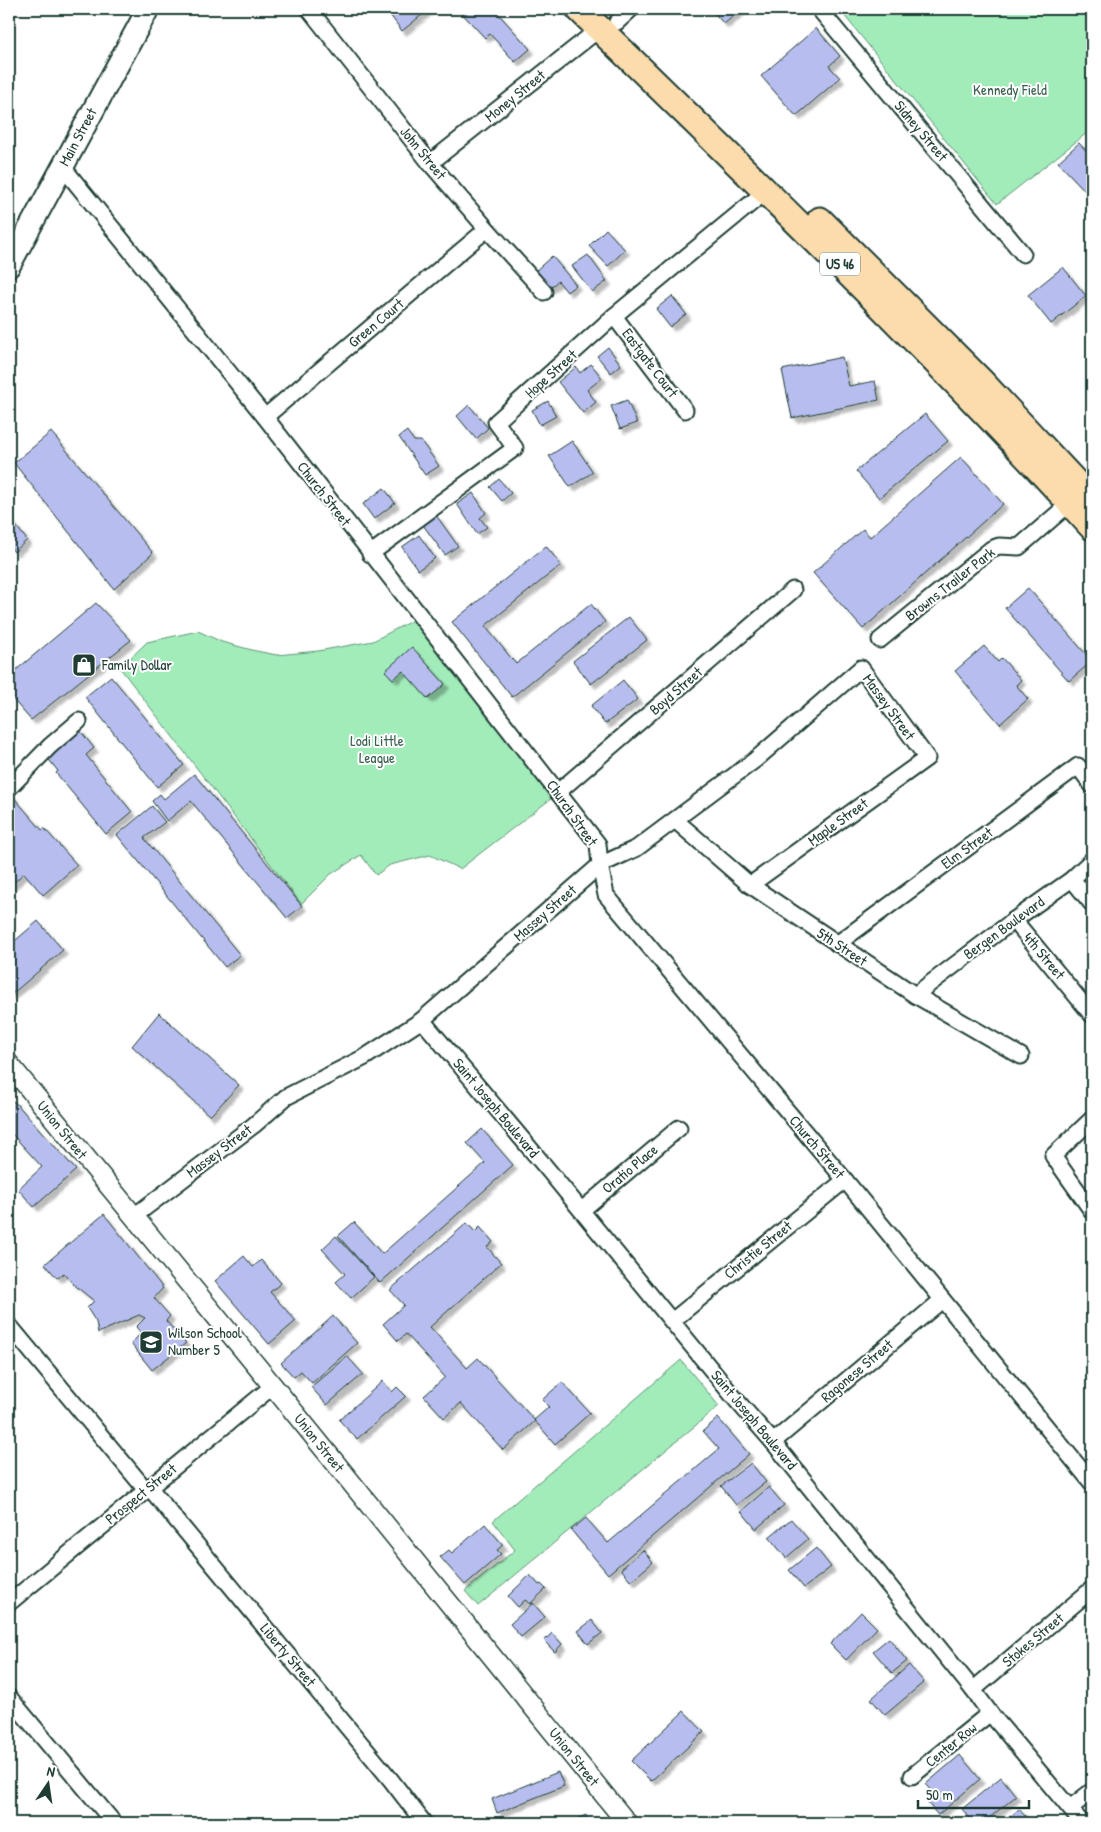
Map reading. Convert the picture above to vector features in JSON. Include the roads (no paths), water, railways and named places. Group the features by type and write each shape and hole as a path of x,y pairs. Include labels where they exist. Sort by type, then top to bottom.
{"highway":[{"name":"US 46","path":"579,9 613,17 893,292 980,380 1081,502 1092,527"},
{"name":"US 46","path":"613,17 766,191 946,372 1081,502"}],"main road":[{"name":"Main Street","path":"9,266 148,9"}],"street":[{"name":"John Street","path":"309,9 430,163 487,230 544,292"},
{"name":"Sidney Street","path":"819,9 1023,254"},
{"name":"Money Street","path":"430,163 613,17"},
{"name":"Church Street","path":"62,166 265,417 598,844 606,896 845,1180 1092,1482"},
{"name":"Hope Street","path":"370,554 515,448 496,422 614,316 766,191"},
{"name":"Green Court","path":"265,417 487,230"},
{"name":"Eastgate Court","path":"614,316 684,410"},
{"name":"Browns Trailer Park","path":"880,640 991,548 999,546 1019,547 1081,502"},
{"name":"Boyd Street","path":"558,792 793,590"},
{"name":"Massey Street","path":"133,1217 254,1125 286,1097 364,1057 422,1020 600,865 638,848 755,760 861,668 927,758"},
{"path":"13,784 50,746 79,721"},
{"name":"Maple Street","path":"750,885 927,758"},
{"name":"Elm Street","path":"837,944 1078,766 1092,785"},
{"name":"5th Street","path":"675,820 750,885 915,995 1021,1056"},
{"name":"Bergen Boulevard","path":"915,995 1072,879 1092,860"},
{"path":"1072,879 1092,904"},
{"name":"4th Street","path":"1014,920 1092,1015"},
{"name":"Saint Joseph Boulevard","path":"422,1020 582,1210 773,1442 973,1690 990,1714 1082,1823"},
{"name":"Union Street","path":"9,1064 628,1823"},
{"path":"1092,1119 1053,1156 1092,1211"},
{"name":"Oratio Place","path":"582,1210 679,1128"},
{"name":"Christie Street","path":"672,1321 845,1180"},
{"name":"Ragonese Street","path":"773,1442 942,1300"},
{"name":"Liberty Street","path":"9,1325 391,1780 424,1823"},
{"name":"Prospect Street","path":"9,1603 273,1386"},
{"name":"Stokes Street","path":"973,1690 1092,1589"},
{"path":"9,1696 114,1823"},
{"name":"Center Row","path":"912,1776 990,1714"},
{"path":"1070,1808 1092,1791"}],"place":[{"name":"Family Dollar","path":"84,665"},
{"name":"Wilson School Number 5","path":"151,1342"}],"park label":[{"name":"Kennedy Field","path":"1010,90"},
{"name":"Lodi Little League","path":"377,750"}]}
